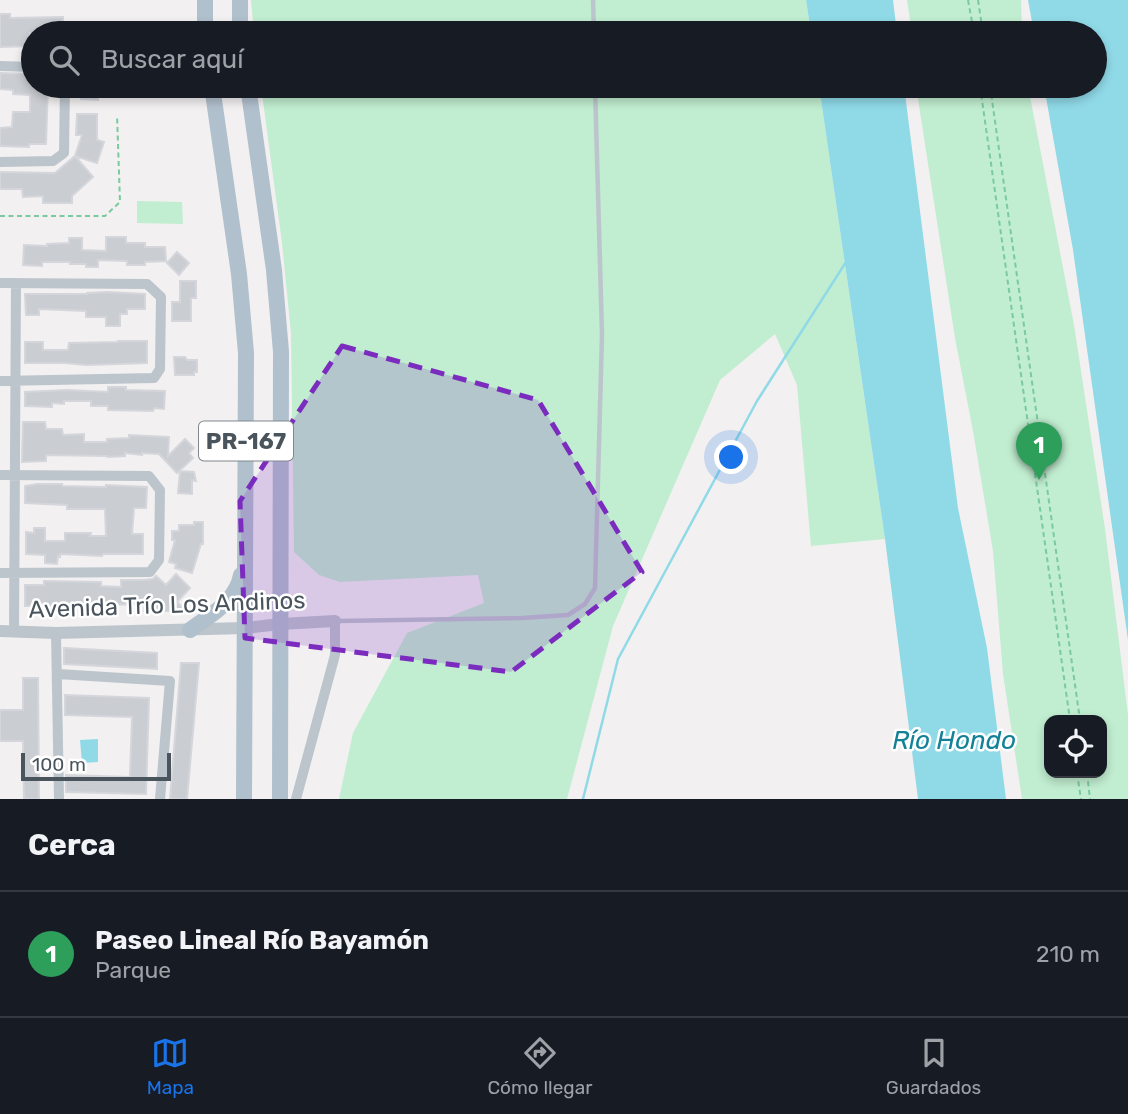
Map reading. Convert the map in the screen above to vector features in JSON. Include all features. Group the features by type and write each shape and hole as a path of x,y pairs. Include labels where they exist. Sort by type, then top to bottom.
{"main road":[{"path":"205,0 205,21"},
{"path":"240,0 240,21"},
{"name":"PR-167","path":"214,98 239,274 246,353 244,799"},
{"name":"PR-167","path":"250,98 274,270 281,352 280,799"},
{"path":"190,630 233,595 239,585 245,552"}],"street":[{"path":"0,66 21,67"},
{"path":"0,162 53,161 64,153 65,98"},
{"path":"0,283 147,284 160,297 160,369 154,379 0,380"},
{"path":"14,631 16,283"},
{"path":"0,475 149,476 160,490 159,560 150,572 0,573"},
{"path":"296,799 335,655 335,621"},
{"name":"Avenida Trío Los Andinos","path":"0,631 56,633 190,630 335,621"},
{"path":"56,633 59,799"},
{"path":"58,674 170,681 160,799"}],"lane":[{"path":"593,0 594,21"},
{"path":"335,621 568,615 585,604 595,588 602,335 595,98"}],"path":[{"path":"968,0 972,21"},
{"path":"978,0 981,21"},
{"path":"982,98 1069,715"},
{"path":"992,98 1079,715"},
{"path":"0,216 105,216 120,202 117,115"},
{"path":"1078,778 1080,799"},
{"path":"1088,778 1090,799"}],"highlighted area":[{"path":"342,346 538,400 642,572 511,672 245,638 240,501"}],"green space":[{"path":"251,0 806,0 809,21 253,21"},
{"path":"907,0 1021,0 1022,21 910,21"},
{"path":"263,98 821,98 885,539 811,546 797,385 775,334 720,380 613,626 567,799 339,799 353,733 407,633 484,603 478,575 340,582 319,575 294,552 291,333"},
{"path":"918,98 1030,98 1074,325 1105,529 1128,715 1128,799 1022,799 1003,674 993,551 955,338"},
{"path":"137,201 182,202 183,224 137,223"}],"water":[{"path":"806,0 893,0 896,21 809,21"},
{"path":"1028,0 1128,0 1128,640 1073,250 1046,98 1107,98 1107,21 1032,21"},
{"name":"Río Hondo","path":"821,98 906,98 958,508 987,648 1006,799 918,799 885,539"},
{"path":"98,739 98,762 82,763 80,740"}],"building":[{"path":"0,14 10,14 10,18 63,17 63,21 21,21 21,46 0,47"},
{"path":"0,73 21,74 21,94 13,94 13,90 0,89"},
{"path":"30,98 48,98 46,144 29,144 29,147 0,146 0,128 12,127 13,112 30,112"},
{"path":"77,114 97,114 97,140 104,142 97,163 75,156 82,135 76,135"},
{"path":"75,156 93,177 72,196 72,203 43,203 43,196 23,197 22,189 0,189 0,172 55,173"},
{"path":"106,237 126,237 126,243 145,243 145,247 165,247 166,261 127,265 127,261 98,260 98,267 86,267 86,264 70,262 42,262 42,266 23,265 24,245 47,246 69,243 69,238 82,238 82,250 106,251"},
{"path":"177,252 189,263 179,275 167,263"},
{"path":"180,281 196,281 196,298 191,298 191,321 172,321 172,302 180,302"},
{"path":"25,294 145,294 145,309 127,309 127,314 120,314 120,326 106,326 106,317 86,317 86,311 39,309 39,315 26,315"},
{"path":"147,341 147,363 25,363 25,342 43,342 43,350 68,350 69,343"},
{"path":"174,357 197,360 197,372 194,372 194,375 175,375"},
{"path":"108,387 165,391 164,409 108,410 108,406 91,406 91,401 64,401 64,404 52,403 52,407 25,406 25,392 108,392"},
{"path":"23,422 45,422 46,429 62,429 63,435 84,434 84,442 107,442 107,439 129,438 129,435 169,437 168,456 185,439 194,448 189,453 193,458 177,473 159,454 125,453 125,456 108,457 46,455 46,461 22,462"},
{"path":"180,471 194,472 196,481 192,480 192,494 178,493"},
{"path":"25,486 147,487 146,508 134,508 132,534 143,534 143,554 60,554 57,564 45,563 45,555 26,554 26,532 34,533 34,528 45,528 45,541 65,541 65,533 106,536 105,509 67,509 67,505 25,503"},
{"path":"194,522 203,522 203,544 192,573 175,568 176,564 169,562 175,540 172,540 172,531 179,531 179,525 194,525"},
{"path":"176,574 190,588 177,602 187,611 144,611 144,605 80,602 80,606 25,606 25,585 44,585 44,581 101,582 101,586 121,587 121,580 153,579 156,576 166,585"},
{"path":"64,648 157,653 157,669 64,664"},
{"path":"181,663 199,663 187,799 170,799"},
{"path":"23,678 38,678 39,799 24,799 23,741 0,741 0,710 23,710"},
{"path":"65,695 149,698 146,794 66,792 66,775 130,777 132,717 65,715"}],"waterway":[{"path":"583,799 618,659 757,401 846,262"}],"place":[{"name":"Paseo Lineal Río Bayamón","path":"1039,480"}]}
